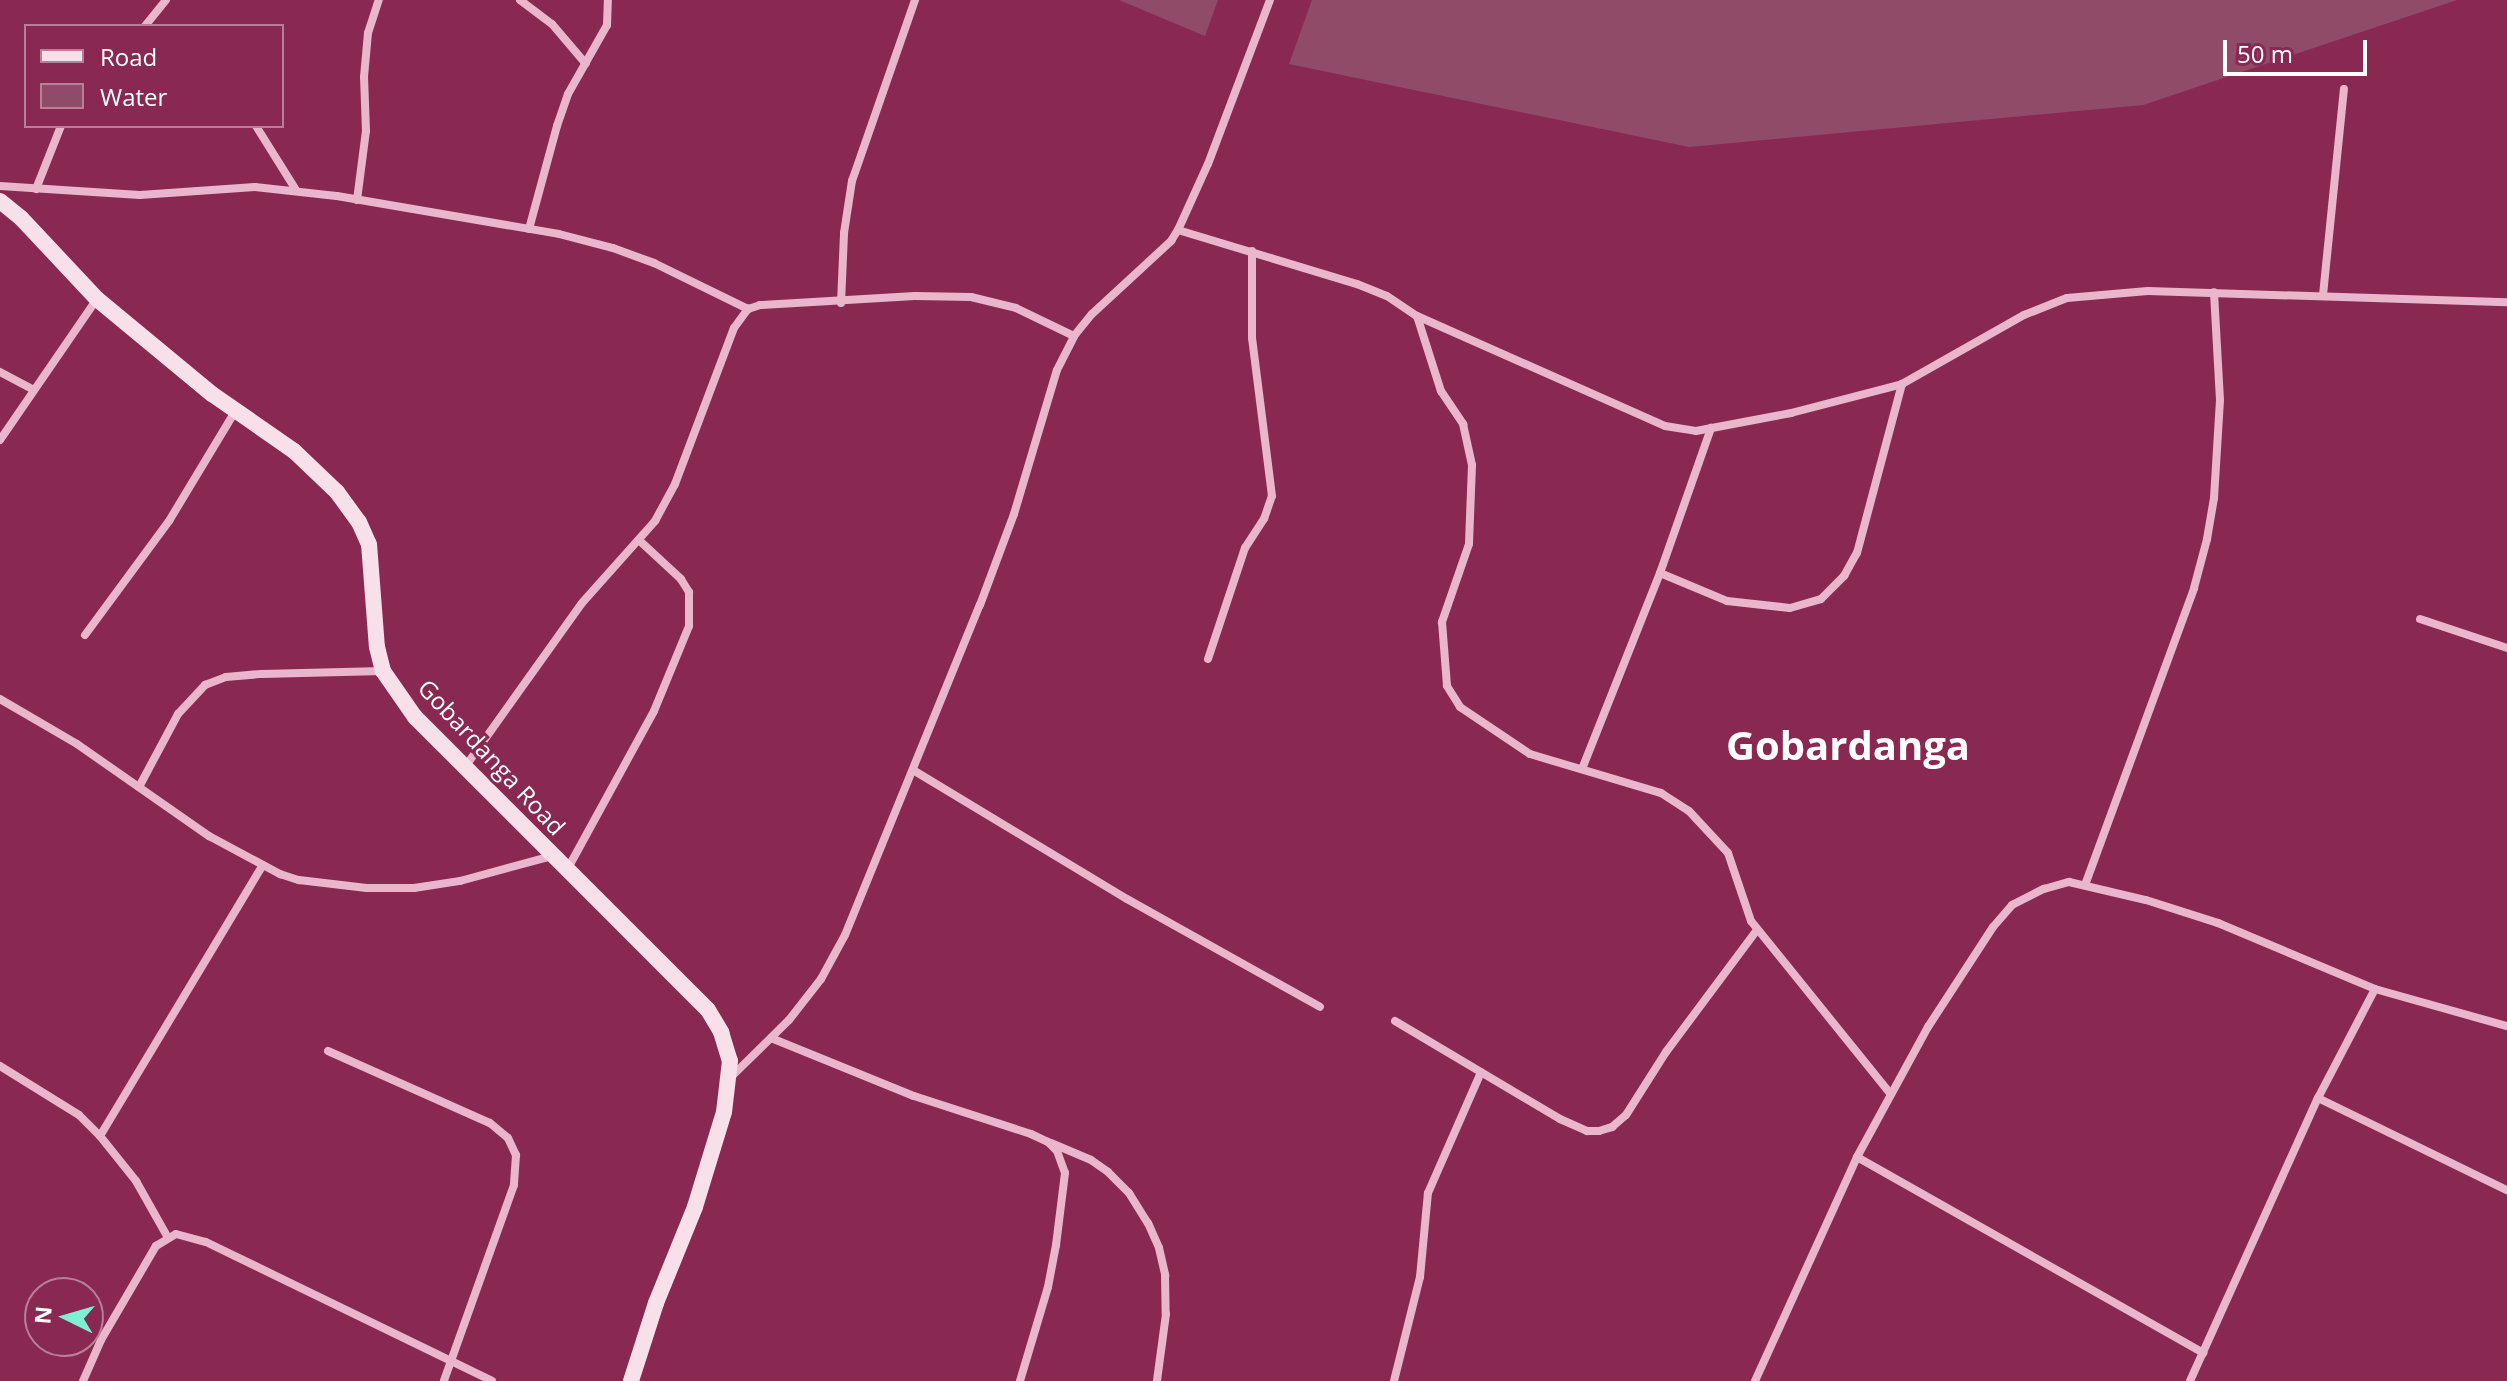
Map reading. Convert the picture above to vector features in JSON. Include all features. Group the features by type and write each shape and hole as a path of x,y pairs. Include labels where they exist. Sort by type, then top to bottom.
{"main road":[{"name":"Gobardanga Road","path":"0,201 21,218 97,299 236,410 294,451 337,492 359,522 369,544 377,647 383,671 415,717 708,1010 727,1048 729,1079 724,1112 695,1207 656,1303 631,1381"}],"street":[{"path":"147,24 166,0"},
{"path":"357,200 366,131 364,77 368,33 379,0"},
{"path":"520,0 552,24 586,64"},
{"path":"529,229 568,94 607,25 608,0"},
{"path":"841,303 844,233 852,181 915,0"},
{"path":"729,1079 771,1038 821,979 845,935 999,553 1048,396 1074,336 1092,314 1171,241 1178,230 1208,164 1270,0"},
{"path":"2323,295 2344,89"},
{"path":"36,189 60,128"},
{"path":"257,128 296,190"},
{"path":"0,186 140,195 222,188 296,190 357,200 529,229 613,248 666,268 748,309"},
{"path":"1178,230 1357,284 1387,296 1417,316 1665,426 1696,431 1791,413 1902,384 2024,315 2067,298 2148,291 2507,302"},
{"path":"1208,659 1245,548 1264,519 1272,496 1252,338 1252,251"},
{"path":"2085,885 2194,588 2207,539 2214,498 2220,400 2214,292"},
{"path":"464,768 582,603 640,541 675,484 734,328 748,309 760,305 841,303 942,295 971,297 1016,308 1074,336"},
{"path":"0,440 97,299"},
{"path":"1417,316 1441,391 1463,424 1472,465 1469,544 1442,622 1447,686 1460,707 1511,745 1530,754 1661,793 1689,811 1728,853 1738,892 1757,930 1890,1093"},
{"path":"0,372 34,390"},
{"path":"1660,573 1727,601 1790,608 1821,599 1844,576 1857,553 1902,384"},
{"path":"85,635 169,521 236,410"},
{"path":"1582,769 1660,573 1711,428"},
{"path":"567,870 654,711 689,626 689,592 681,579 640,541"},
{"path":"2420,619 2507,648"},
{"path":"139,787 178,714 205,685 226,677 262,674 383,671"},
{"path":"0,699 77,744 209,836 299,880 414,888 460,881 552,856"},
{"path":"913,770 1127,899 1320,1007"},
{"path":"100,1136 263,865"},
{"path":"1755,1381 1857,1157 1890,1093 1967,966 2012,905 2044,889 2069,882 2146,900 2218,923 2375,989 2507,1026"},
{"path":"1395,1021 1560,1119 1587,1131 1612,1127 1626,1115 1666,1052 1757,930"},
{"path":"2190,1381 2318,1098 2375,989"},
{"path":"771,1038 914,1096 1048,1142 1091,1160 1108,1172 1129,1193 1159,1248 1165,1275 1166,1314 1157,1381"},
{"path":"328,1051 490,1123 508,1138 516,1155 514,1185 444,1381"},
{"path":"0,1066 79,1115 100,1136 136,1181 167,1236"},
{"path":"1394,1381 1420,1277 1428,1193 1481,1072"},
{"path":"2318,1098 2507,1190"},
{"path":"1020,1381 1048,1287 1063,1196 1065,1173 1057,1151 1048,1142"},
{"path":"1857,1157 2203,1353"},
{"path":"83,1381 101,1340 148,1259 167,1236 190,1235 492,1381"}],"water":[{"path":"1119,0 1218,0 1205,36"},
{"path":"1312,0 2457,0 2143,105 1689,147 1289,64"}],"district":[{"name":"Gobardanga","path":"1848,745"}]}
